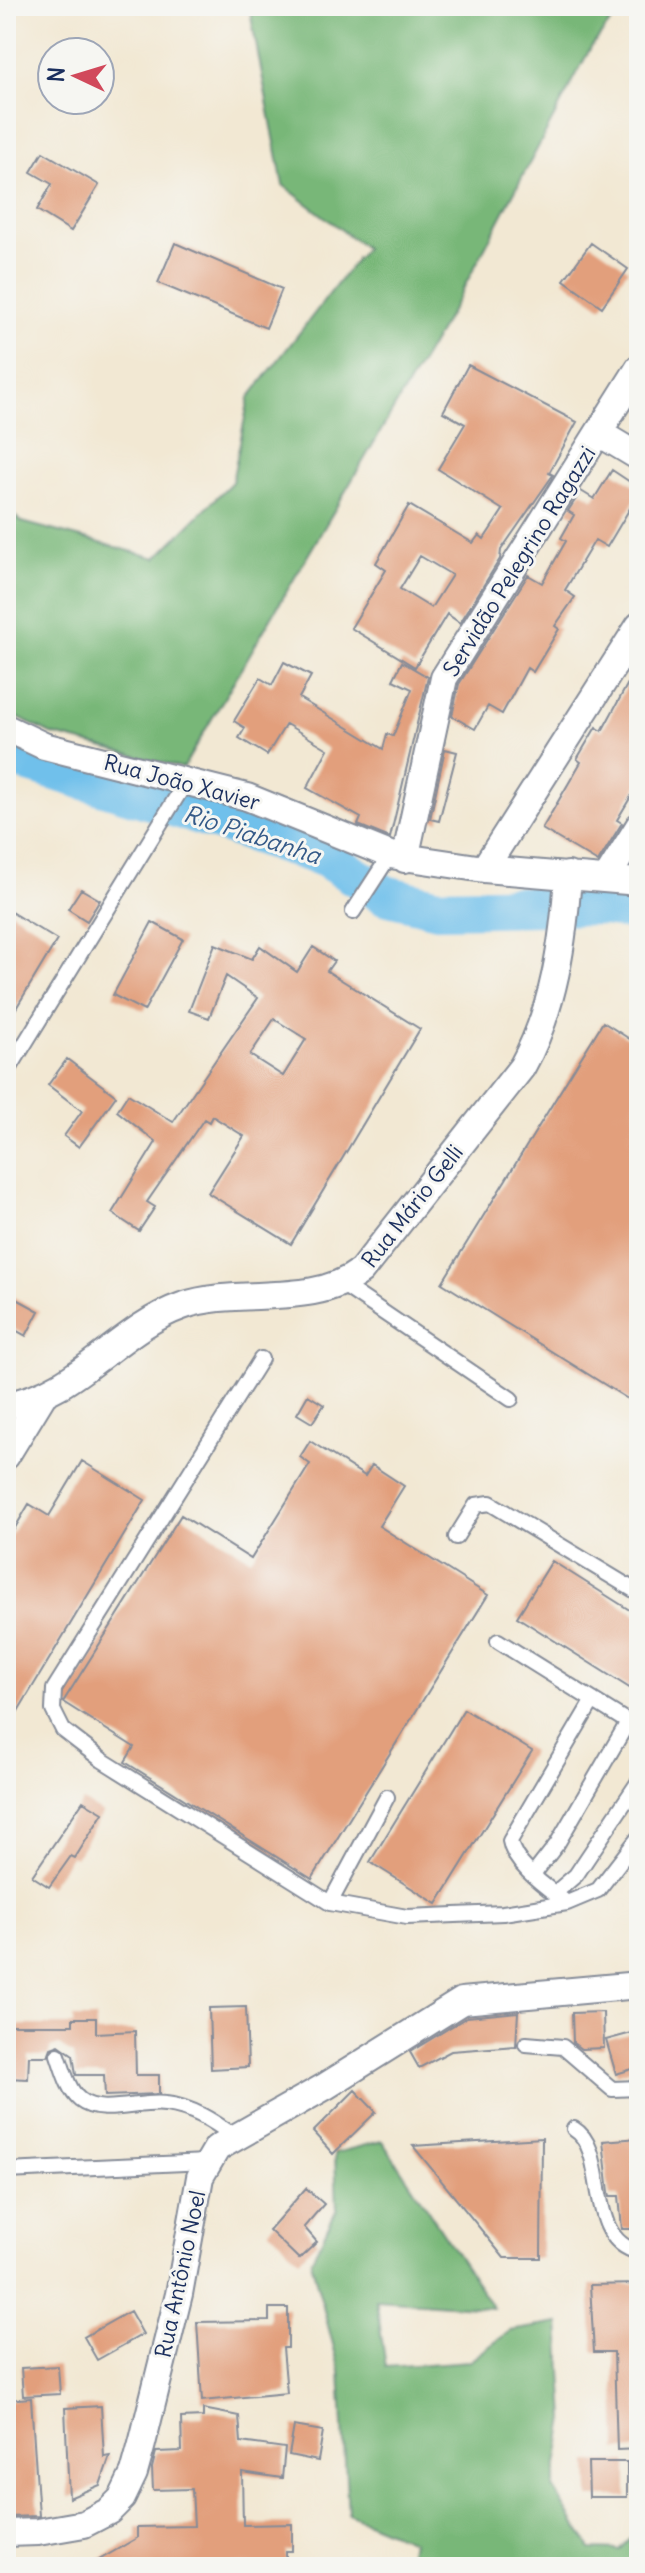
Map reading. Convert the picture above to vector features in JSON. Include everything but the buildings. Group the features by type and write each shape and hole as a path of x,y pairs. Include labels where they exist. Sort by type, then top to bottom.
{"street":[{"name":"Servidão Pelegrino Ragazzi","path":"397,857 444,678 639,368"},
{"path":"599,433 639,457"},
{"path":"484,869 639,626"},
{"name":"Rua João Xavier","path":"6,728 44,746 247,797 397,857 568,884 606,879 639,882"},
{"path":"606,879 639,826"},
{"name":"Rua Mário Gelli","path":"6,1405 42,1397 120,1341 182,1306 212,1299 343,1285 370,1261 522,1067 535,1044 554,978 568,884"},
{"path":"6,1456 42,1397"},
{"name":"Rua Antônio Noel","path":"6,2533 38,2532 84,2524 97,2519 122,2498 134,2473 179,2294 200,2177 217,2148 288,2109 462,2001 639,1985"}],"lane":[{"path":"6,1074 187,780"},
{"path":"353,912 397,857"},
{"path":"343,1285 511,1399"},
{"path":"261,1359 54,1689 53,1710 63,1730 102,1760 330,1903 407,1917 503,1913 567,1903 598,1890 639,1837"},
{"path":"456,1537 476,1505 490,1503 639,1593"},
{"path":"498,1641 634,1726 557,1844 533,1875"},
{"path":"567,1903 533,1875 513,1852 511,1835 593,1700"},
{"path":"555,1893 576,1875 639,1781"},
{"path":"330,1903 387,1797"},
{"path":"526,2044 563,2047 612,2089 639,2088"},
{"path":"58,2055 80,2100 100,2107 165,2103 191,2110 234,2136"},
{"path":"574,2129 581,2133 589,2153 609,2230 620,2246 639,2252"},
{"path":"6,2171 207,2162"}],"green space":[{"path":"249,6 624,6 591,47 453,308 183,768 51,734 6,712 6,509 22,522 156,558 232,482 249,398 365,248 283,185"},
{"path":"382,2141 493,2308 376,2300 386,2367 470,2361 510,2331 559,2323 565,2419 553,2488 591,2549 620,2550 639,2530 639,2567 407,2567 412,2541 348,2514 340,2371 311,2261 337,2209 335,2153"}],"waterway":[{"name":"Rio Piabanha","path":"6,756 215,820 326,858 385,895 438,908 601,905 639,912"}]}
